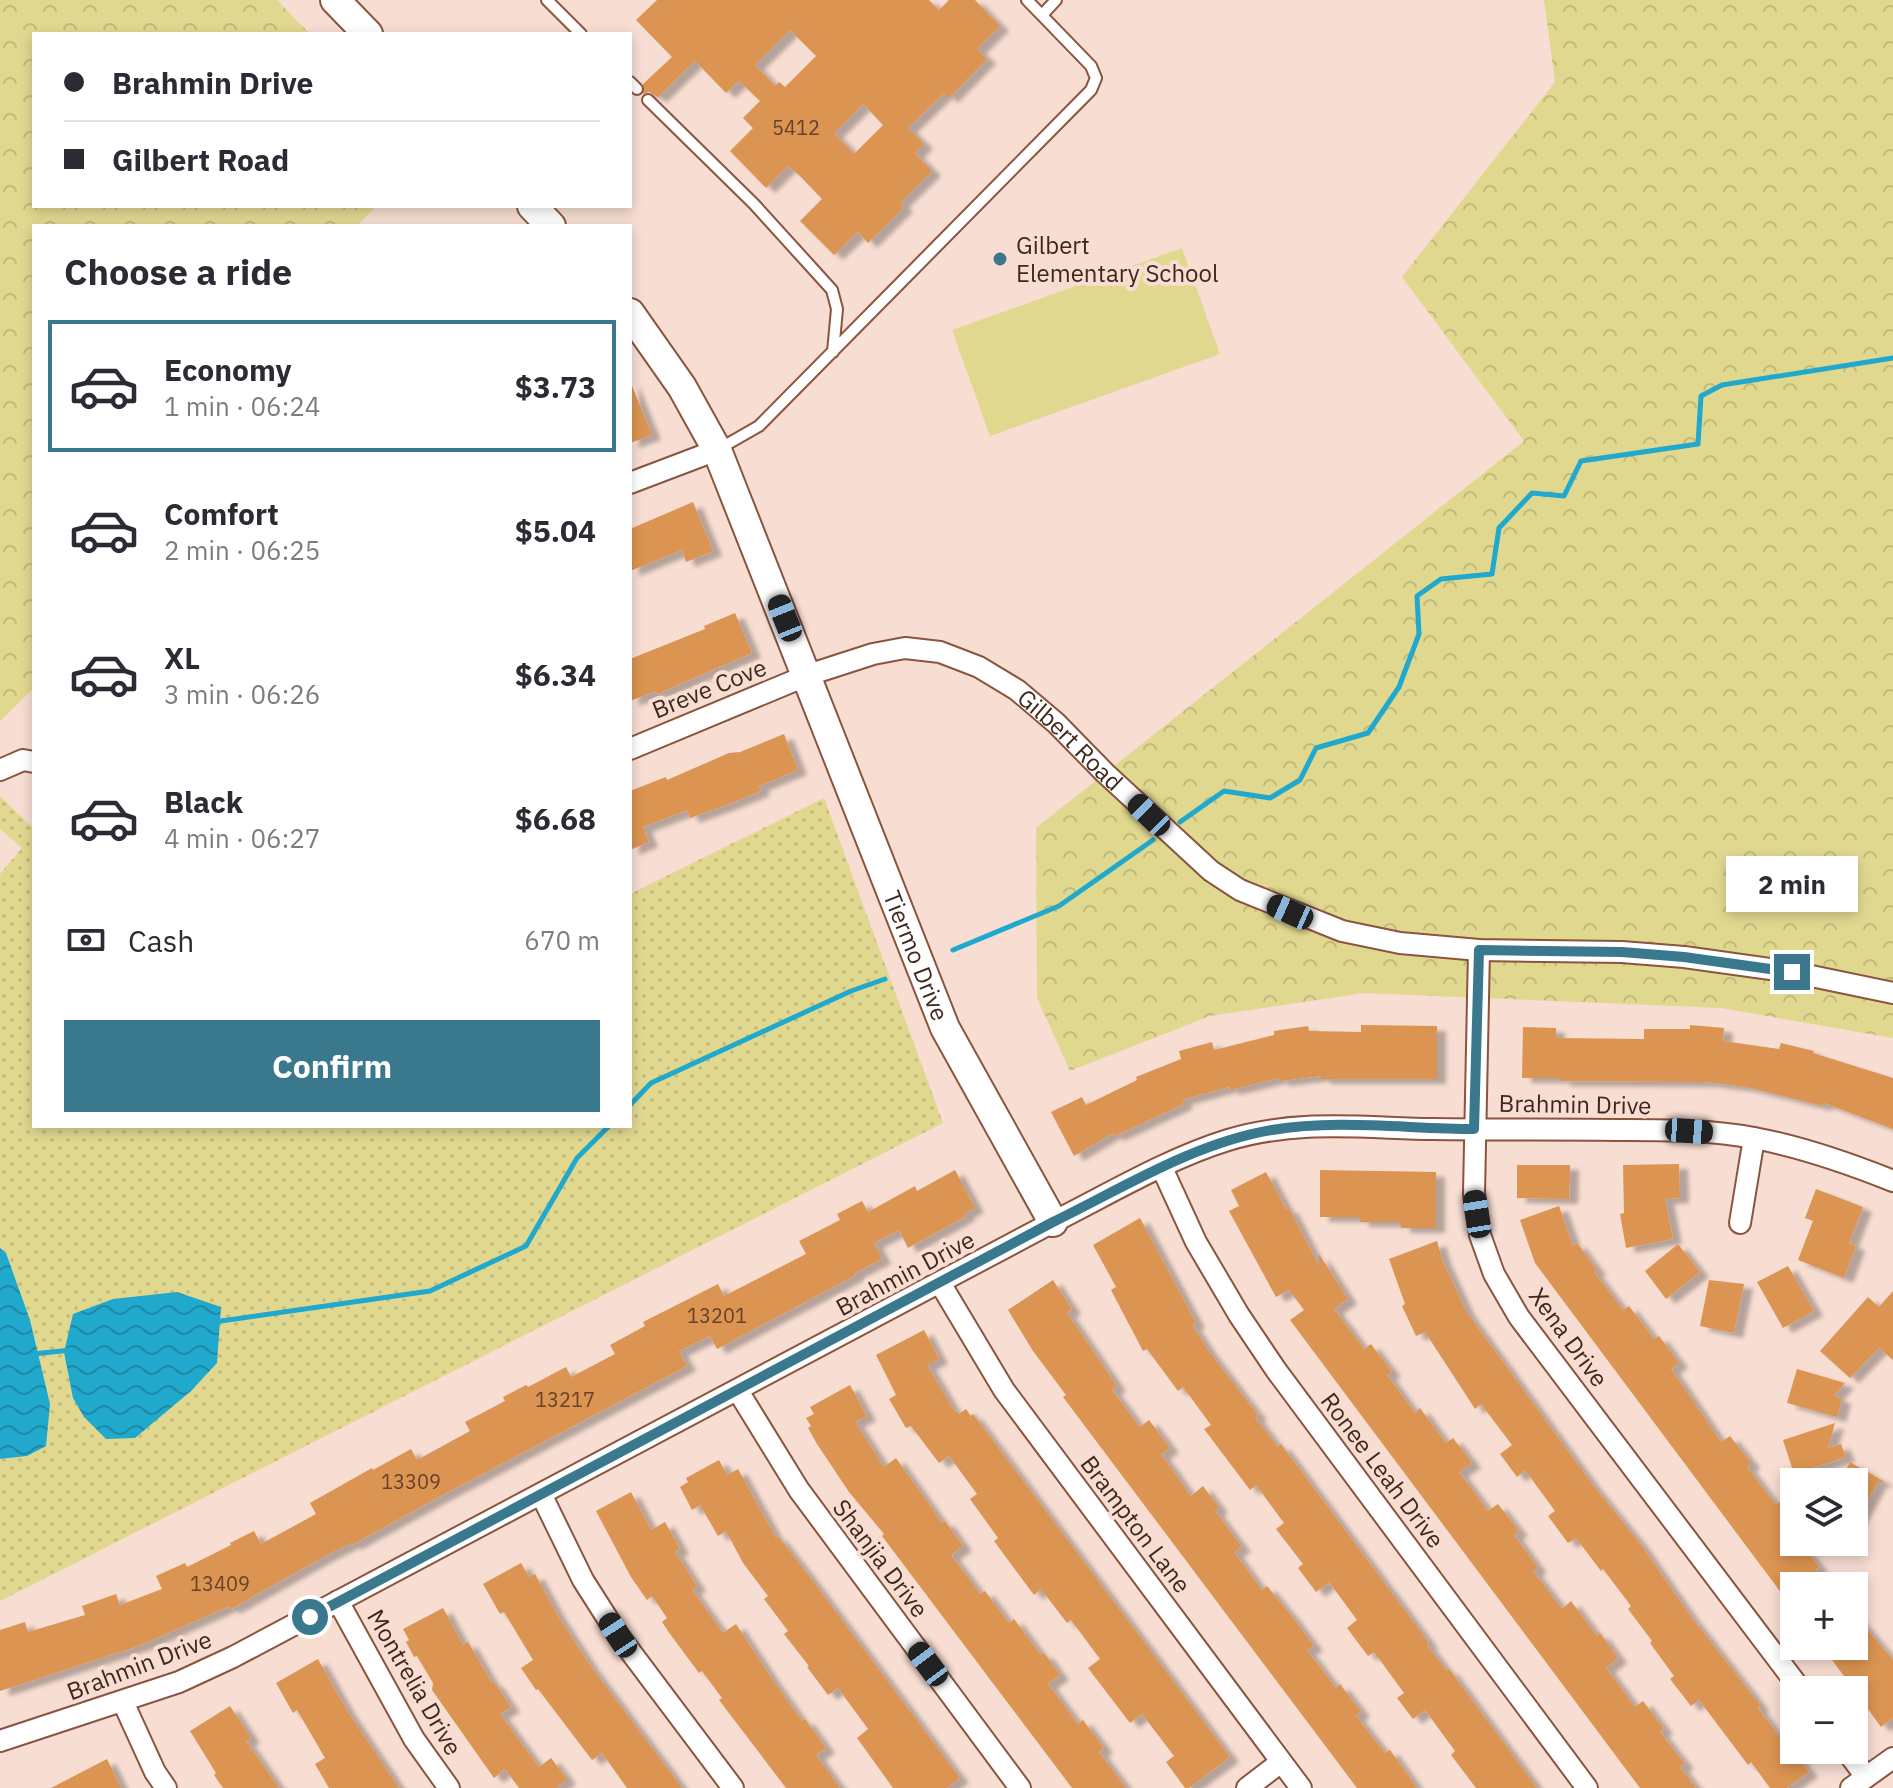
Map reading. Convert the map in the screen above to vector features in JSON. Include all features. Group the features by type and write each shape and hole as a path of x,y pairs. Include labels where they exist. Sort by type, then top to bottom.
{"street":[{"path":"335,0 366,32"},
{"path":"534,208 549,224"},
{"path":"632,316 682,387 717,450 808,675"},
{"path":"632,482 717,450"},
{"name":"Gilbert Road","path":"808,675 873,654 905,648 940,652 979,667 1017,690 1056,723 1192,856 1240,890 1342,931 1372,938 1479,950 1622,952 1684,957 1792,972 1893,993"},
{"name":"Breve Cove","path":"632,748 808,675"},
{"name":"Tiermo Drive","path":"808,675 945,1028 1053,1222"},
{"path":"0,770 23,760 32,762"},
{"name":"Xena Drive","path":"1479,950 1474,1194 1480,1235 1494,1274 1519,1317 1790,1676"},
{"name":"Brahmin Drive","path":"0,1741 123,1702 206,1670 1053,1222 1227,1140 1314,1125 1689,1131 1754,1138 1848,1163 1893,1181"},
{"path":"1740,1223 1754,1138"},
{"name":"Ronee Leah Drive","path":"1162,1168 1196,1242 1276,1370 1587,1788"},
{"name":"Brampton Lane","path":"940,1283 1004,1390 1301,1788"},
{"name":"Shanjia Drive","path":"738,1391 799,1490 1020,1788"},
{"path":"541,1494 583,1580 611,1624 733,1788"},
{"name":"Montrelia Drive","path":"338,1601 414,1739 449,1788"},
{"path":"123,1702 155,1772 166,1788"},
{"path":"1859,1782 1893,1758"},
{"path":"1247,1788 1281,1762"}],"lane":[{"path":"547,0 579,32"},
{"path":"717,450 759,426 1091,90 1096,78 1091,66 1027,0"},
{"path":"1042,15 1056,0"},
{"path":"648,100 754,204 832,290 837,309 833,352"}],"green space":[{"path":"0,0 277,0 308,32 32,32 32,208 374,208 359,224 32,224 32,690 0,721"},
{"path":"1544,0 1893,0 1893,1038 1721,1008 1364,993 1210,1016 1070,1071 1037,998 1036,828 1524,441 1402,277 1555,82"},
{"path":"1182,248 1220,354 990,436 952,330"},
{"path":"0,796 32,827 32,1128 632,1128 632,893 824,798 943,1123 0,1601 0,1459 27,1456 6,1253 0,1248 0,874 22,848 0,829"}],"water":[{"path":"0,1248 6,1253 30,1320 50,1404 46,1446 27,1456 0,1459"},
{"path":"177,1292 221,1307 217,1363 191,1391 135,1438 106,1439 84,1417 73,1398 64,1352 73,1314 113,1299"}],"building":[{"path":"657,0 929,0 939,10 949,0 975,0 1000,26 977,49 987,59 949,98 944,93 908,128 924,144 915,153 932,171 900,203 904,207 868,243 858,232 834,255 800,221 822,199 800,176 788,166 766,188 730,151 753,128 743,118 760,101 739,81 726,93 695,61 658,97 649,92 643,94 643,84 672,57 636,20","holes":["790,30 816,56 785,87 779,82 775,86 755,65","863,104 883,125 854,154 834,133"]},
{"path":"632,386 652,435 632,442"},
{"path":"693,502 713,551 686,562 682,550 632,570 632,528"},
{"path":"735,613 752,653 657,694 656,691 632,700 632,658 705,629 704,626"},
{"path":"784,734 798,770 759,786 761,791 729,804 690,818 687,810 643,827 649,842 632,849 632,790 666,777 667,780 729,753 740,752"},
{"path":"1361,1025 1437,1026 1437,1079 1321,1079 1321,1076 1280,1081 1279,1078 1230,1090 1229,1087 1182,1100 1184,1104 1115,1136 1113,1133 1074,1156 1051,1112 1082,1097 1086,1105 1137,1080 1136,1077 1181,1059 1179,1051 1212,1042 1214,1050 1274,1035 1274,1031 1308,1026 1309,1031 1361,1032"},
{"path":"1690,1025 1724,1028 1723,1041 1779,1049 1781,1043 1893,1078 1893,1129 1824,1103 1823,1106 1747,1087 1708,1082 1522,1078 1523,1027 1556,1028 1556,1038 1644,1039 1644,1029 1690,1029"},
{"path":"1679,1164 1680,1198 1665,1199 1673,1239 1626,1248 1620,1214 1624,1213 1623,1165"},
{"path":"1517,1165 1570,1165 1569,1199 1517,1198"},
{"path":"955,1170 975,1208 908,1248 899,1230 874,1243 882,1259 856,1275 717,1349 710,1336 679,1351 687,1366 352,1545 327,1555 231,1609 229,1606 139,1646 0,1691 0,1630 25,1622 28,1632 85,1615 82,1606 116,1594 120,1605 162,1589 156,1576 185,1563 187,1567 254,1531 261,1544 316,1514 310,1503 372,1468 411,1449 417,1460 470,1431 465,1422 505,1401 503,1397 566,1367 571,1377 615,1354 610,1345 645,1326 643,1322 718,1284 724,1296 806,1254 799,1241 840,1220 837,1214 862,1201 868,1212 915,1186 917,1191"},
{"path":"1320,1170 1436,1172 1436,1228 1401,1228 1401,1222 1360,1222 1360,1217 1320,1217"},
{"path":"1266,1172 1319,1266 1319,1254 1348,1299 1334,1309 1364,1349 1371,1344 1392,1372 1387,1375 1415,1413 1420,1408 1446,1443 1453,1438 1472,1463 1459,1472 1488,1511 1498,1504 1519,1531 1514,1535 1538,1568 1533,1571 1562,1609 1571,1601 1597,1636 1600,1633 1618,1658 1606,1668 1635,1707 1643,1701 1664,1729 1660,1732 1685,1764 1680,1767 1696,1788 1640,1788 1290,1320 1304,1310 1289,1290 1276,1297 1229,1211 1239,1206 1231,1190"},
{"path":"1816,1189 1863,1207 1849,1243 1856,1246 1844,1278 1798,1260 1813,1221 1805,1218"},
{"path":"1559,1206 1573,1246 1577,1243 1623,1310 1629,1306 1654,1339 1659,1336 1679,1363 1671,1369 1721,1442 1730,1436 1751,1463 1747,1467 1776,1505 1780,1502 1780,1556 1811,1556 1819,1567 1816,1569 1818,1572 1780,1572 1780,1591 1535,1263 1520,1220"},
{"path":"1140,1218 1196,1323 1192,1325 1208,1350 1258,1415 1255,1417 1278,1447 1281,1444 1429,1643 1427,1645 1447,1671 1449,1669 1537,1788 1476,1788 1451,1755 1455,1751 1425,1710 1413,1719 1397,1698 1404,1693 1374,1652 1368,1656 1347,1628 1357,1620 1329,1582 1316,1592 1298,1568 1303,1564 1276,1529 1284,1523 1256,1485 1250,1490 1204,1429 1211,1425 1183,1387 1178,1391 1147,1349 1143,1351 1111,1290 1116,1287 1093,1245"},
{"path":"1437,1241 1466,1311 1592,1484 1639,1542 1689,1614 1760,1705 1758,1708 1780,1738 1780,1764 1803,1764 1809,1772 1787,1788 1770,1788 1751,1762 1748,1765 1699,1700 1691,1706 1670,1679 1674,1676 1628,1609 1631,1606 1603,1569 1601,1571 1576,1538 1568,1543 1548,1516 1555,1511 1525,1470 1517,1477 1500,1454 1512,1445 1481,1404 1475,1409 1425,1332 1416,1336 1402,1306 1405,1304 1389,1259"},
{"path":"1678,1244 1700,1272 1666,1299 1645,1271"},
{"path":"1788,1266 1814,1311 1783,1328 1757,1282"},
{"path":"1053,1280 1072,1309 1067,1313 1117,1386 1112,1390 1140,1427 1149,1420 1170,1448 1161,1454 1191,1496 1203,1486 1219,1508 1215,1511 1242,1547 1234,1552 1262,1590 1267,1586 1293,1618 1314,1646 1307,1650 1336,1688 1340,1684 1361,1712 1356,1716 1385,1753 1390,1750 1417,1788 1357,1788 1063,1397 1066,1395 1033,1351 1008,1310"},
{"path":"1709,1280 1744,1284 1734,1333 1700,1326"},
{"path":"1893,1291 1893,1360 1879,1348 1850,1378 1820,1351 1868,1297 1879,1307"},
{"path":"924,1330 939,1359 927,1365 953,1409 959,1414 966,1409 971,1416 973,1414 1230,1757 1189,1788 1185,1788 1166,1762 1174,1756 1142,1714 1130,1723 1088,1668 1100,1659 1071,1620 1067,1623 1041,1589 1034,1595 994,1541 998,1538 970,1499 977,1494 949,1456 939,1463 911,1426 906,1428 889,1399 896,1395 876,1355"},
{"path":"1797,1369 1845,1383 1834,1396 1842,1399 1837,1417 1787,1403"},
{"path":"850,1385 867,1416 855,1422 884,1467 896,1458 942,1523 945,1521 963,1546 951,1555 980,1594 985,1591 1009,1623 1014,1619 1041,1655 1044,1653 1060,1675 1048,1684 1078,1724 1083,1720 1104,1748 1099,1752 1126,1788 1072,1788 882,1536 884,1534 849,1492 817,1444 806,1418 814,1414 810,1407"},
{"path":"1835,1423 1828,1448 1841,1444 1846,1457 1812,1468 1792,1468 1783,1440"},
{"path":"719,1460 727,1475 738,1469 776,1538 778,1536 809,1576 960,1778 947,1788 893,1788 857,1738 868,1729 838,1688 828,1695 807,1667 784,1634 788,1631 764,1599 768,1596 743,1563 726,1531 718,1536 700,1505 692,1510 680,1487 688,1482 686,1478"},
{"path":"1850,1462 1860,1468 1847,1468"},
{"path":"1868,1472 1885,1482 1878,1482 1868,1500"},
{"path":"631,1492 651,1530 665,1522 680,1549 675,1552 697,1586 692,1590 723,1633 736,1624 802,1721 805,1719 826,1748 816,1755 840,1788 786,1788 719,1700 722,1698 702,1671 699,1673 670,1634 662,1622 667,1618 652,1596 647,1600 631,1577 596,1511"},
{"path":"521,1563 529,1577 535,1574 592,1668 682,1788 627,1788 602,1753 592,1760 536,1690 521,1668 533,1660 483,1584"},
{"path":"443,1608 463,1645 468,1642 492,1683 511,1707 500,1714 539,1767 551,1758 567,1779 556,1788 519,1788 505,1769 494,1778 432,1690 433,1683 417,1656 414,1657 403,1629"},
{"path":"1868,1631 1893,1660 1893,1718 1881,1727 1868,1709 1868,1676 1844,1676 1832,1660 1868,1660"},
{"path":"318,1659 346,1709 399,1788 329,1788 315,1764 325,1758 297,1710 293,1713 276,1683"},
{"path":"230,1706 251,1738 246,1741 279,1788 223,1788 214,1775 216,1773 190,1731"},
{"path":"107,1759 121,1788 51,1788"}],"waterway":[{"path":"1180,822 1224,791 1270,798 1300,780 1316,748 1368,733 1399,687 1419,634 1417,596 1441,579 1492,574 1499,528 1532,493 1564,496 1581,461 1698,444 1701,396 1722,385 1893,358"},
{"path":"953,950 1059,906 1153,840"},
{"path":"632,1103 651,1083 851,991 885,979"},
{"path":"214,1322 430,1291 526,1246 577,1158 607,1128"},
{"path":"33,1354 71,1350"}],"place":[{"name":"Gilbert Elementary School","path":"1000,259"}],"route":[{"path":"310,1617 1053,1222 1227,1140 1314,1125 1474,1129 1479,950 1622,952 1792,972"}]}
